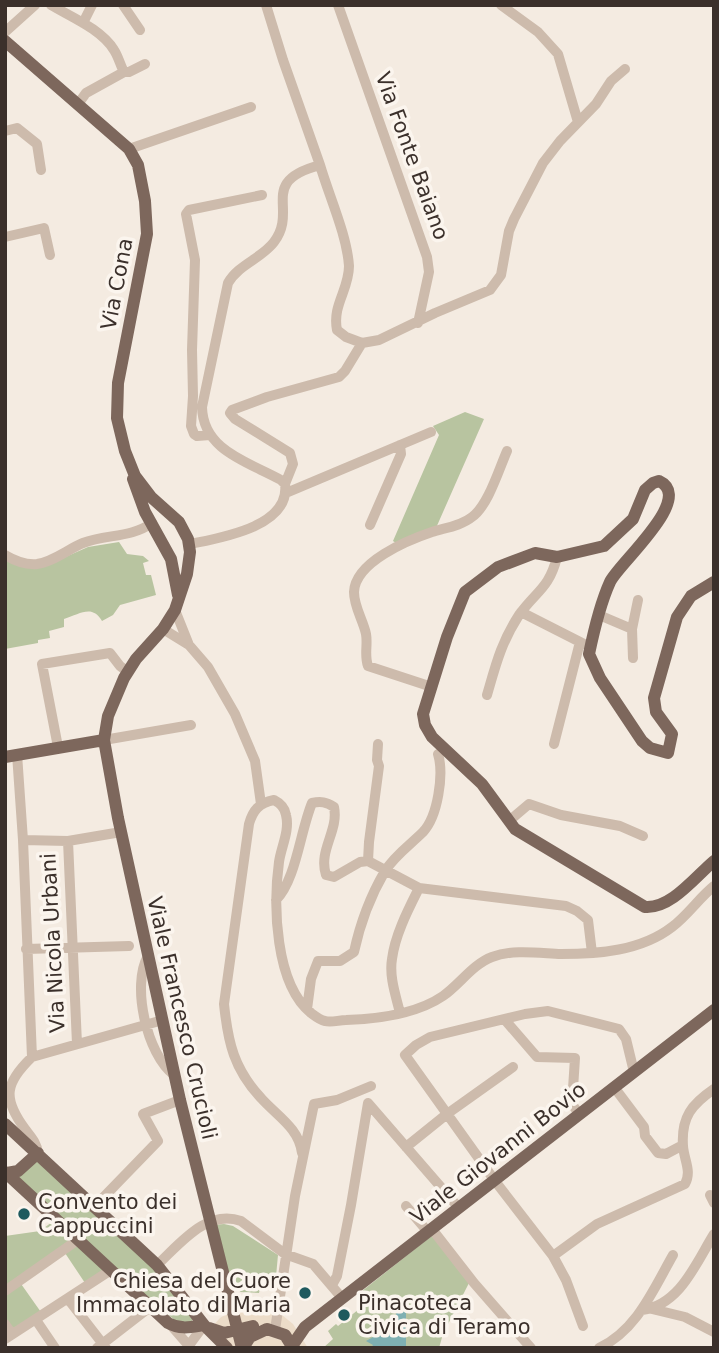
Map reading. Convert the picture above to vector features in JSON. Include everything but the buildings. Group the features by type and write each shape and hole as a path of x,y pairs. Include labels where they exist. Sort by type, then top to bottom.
{"main road":[{"name":"Via Cona","path":"5,41 129,149 138,165 147,228 144,258 116,394 119,427 135,489 171,559 177,604"},
{"name":"Via Cona","path":"130,465 142,487 184,529 190,544"},
{"path":"714,582 691,596 677,617 654,698 656,712 673,734 667,753 650,748 642,741 600,678 585,645 611,580 642,545 666,509 669,494 667,486 659,481 645,490 633,519 604,546 558,557 535,553 498,567 465,592 424,714 425,725 432,737 482,784 509,821 527,838 645,907 654,908 665,903 714,861"},
{"path":"152,523 171,514"},
{"path":"11,756 104,740 112,705 128,672 163,629 177,604 190,558 190,544 176,546 161,540"},
{"name":"Viale Francesco Crucioli","path":"104,740 121,832 174,1075 243,1348"},
{"name":"Viale Giovanni Bovio","path":"305,1327 714,1010"},
{"path":"5,1124 157,1265 206,1327 228,1348"},
{"path":"6,1171 18,1171 32,1149"},
{"path":"6,1171 150,1307 177,1328 206,1327 225,1333 237,1329 305,1327"},
{"name":"Viale Francesco Crucioli","path":"233,1302 293,1347"},
{"path":"185,1328 191,1324 193,1311"},
{"path":"293,1347 305,1327"},
{"path":"243,1348 250,1337 268,1329"}],"street":[{"path":"5,32 35,5"},
{"path":"51,5 83,23 112,47 124,72"},
{"path":"123,5 140,30"},
{"path":"266,5 348,256 348,277 336,311 337,330 362,343 379,340 418,323 490,290 495,285 501,275 509,232 531,185 560,141 625,69"},
{"name":"Via Fonte Baiano","path":"338,5 429,263 418,323"},
{"path":"501,5 538,32 558,54 578,122"},
{"path":"83,23 93,6"},
{"path":"78,104 86,93 145,64"},
{"path":"129,149 251,107"},
{"path":"5,131 17,128 37,144 41,170"},
{"path":"286,489 269,473 229,453 210,435 202,416 202,398 228,283 237,271 275,240 281,225 281,197 286,184 298,172 320,166"},
{"path":"210,435 197,436 191,426 194,397 192,350 195,260 186,214 189,210 262,195"},
{"path":"5,237 44,228 50,255"},
{"path":"190,544 247,531 257,526 278,508 286,489 293,464 290,453 235,419 230,413 232,410 267,397 339,377 362,343"},
{"path":"286,489 431,432"},
{"path":"370,525 401,454 400,445"},
{"path":"433,681 368,666 367,638 355,599 355,587 367,566 377,558 425,534 468,520 476,514 483,505 507,451"},
{"path":"125,535 152,523"},
{"path":"5,555 27,564 41,564 85,542 125,535 151,536 161,540"},
{"path":"487,695 502,643 521,612 547,586 558,557"},
{"path":"633,658 632,629 638,600"},
{"path":"177,604 189,645"},
{"path":"521,612 585,645 554,744"},
{"path":"599,615 632,629"},
{"path":"163,629 189,645 208,667 235,714 255,761 261,804"},
{"path":"58,747 42,664 110,653 128,672"},
{"path":"104,740 191,725"},
{"path":"368,861 379,766 378,744"},
{"path":"307,1009 311,979 318,961 340,961 354,952 362,921 386,871 428,825 440,787 441,764 438,754"},
{"path":"11,756 23,840 32,1057"},
{"path":"302,1153 301,1143 293,1130 259,1097 240,1070 230,1048 227,1030 225,1004 249,824 253,812 261,804 274,800 281,803 287,816 276,900 281,948 288,978 296,997 307,1009 327,1022 381,1018 440,999 483,961 506,953 592,953 631,947 666,931 714,886"},
{"path":"276,900 288,885 302,828 312,803 320,801 334,807 336,818 324,856 326,875 334,877 360,862 368,861 419,888 566,906 588,920 592,953"},
{"path":"509,821 529,804 561,815 620,826 643,835"},
{"path":"23,840 68,841 121,832"},
{"name":"Via Nicola Urbani","path":"68,841 77,1044"},
{"path":"400,1013 392,980 391,961 396,941 419,888"},
{"path":"26,949 129,946"},
{"path":"148,956 142,966 145,1027 167,1070 174,1075"},
{"path":"583,1326 566,1280 553,1256 495,1181 405,1055 430,1037 548,1011 612,1026 624,1033 634,1072"},
{"path":"32,1149 37,1145 12,1112 8,1092 18,1072 32,1057 163,1020"},
{"path":"505,1020 537,1057 575,1058 572,1104 579,1114"},
{"path":"406,1147 447,1114 513,1068"},
{"path":"268,1329 276,1310 302,1153 314,1104 337,1100 372,1086"},
{"path":"614,1087 644,1127 645,1136 659,1153 666,1154 683,1145"},
{"path":"553,1256 597,1224 685,1184 688,1167 683,1145 685,1124 689,1111 696,1102 714,1089"},
{"path":"95,1206 158,1142 144,1114 180,1100"},
{"path":"332,1285 337,1276 351,1205 368,1102 459,1208"},
{"path":"407,1206 531,1348"},
{"path":"157,1265 198,1227 211,1221 230,1219 241,1221 285,1254 313,1264 342,1298"},
{"path":"647,1309 672,1297 714,1234"},
{"path":"5,1291 79,1239"},
{"path":"599,1348 619,1337 647,1309 673,1255"},
{"path":"5,1324 9,1337 111,1270"},
{"path":"68,1299 102,1346 150,1307"},
{"path":"647,1309 685,1317 714,1332"},
{"path":"36,1320 55,1348"},
{"path":"168,1323 188,1347 206,1327"}],"green space":[{"path":"465,412 484,419 436,528 399,545 393,541 439,435 433,426"},
{"path":"119,542 127,554 143,556 149,561 143,563 146,575 151,575 156,595 120,605 113,615 102,621 94,613 80,613 64,619 64,627 49,631 50,638 5,649 5,559 54,562 88,547"},
{"path":"41,1156 132,1242 193,1318 191,1324 185,1328 111,1270 87,1286 63,1250 19,1281 43,1315 12,1334 5,1324 5,1236 40,1231 56,1219 15,1180"},
{"path":"213,1225 233,1226 278,1255 275,1287 261,1284 259,1293 240,1292 238,1287 233,1287"},
{"path":"434,1234 469,1283 443,1334 439,1348 323,1348 333,1339 328,1331 364,1305 357,1295"}],"shaded area":[{"path":"249,1304 282,1315 293,1324 308,1348 221,1348 213,1326 239,1306"}],"water":[{"path":"402,1303 406,1310 406,1348 371,1348 373,1345 366,1341 379,1337 385,1323 392,1325"}],"place":[{"name":"Convento dei Cappuccini","path":"24,1214"},
{"name":"Chiesa del Cuore Immacolato di Maria","path":"305,1293"},
{"name":"Pinacoteca Civica di Teramo","path":"344,1315"}]}
